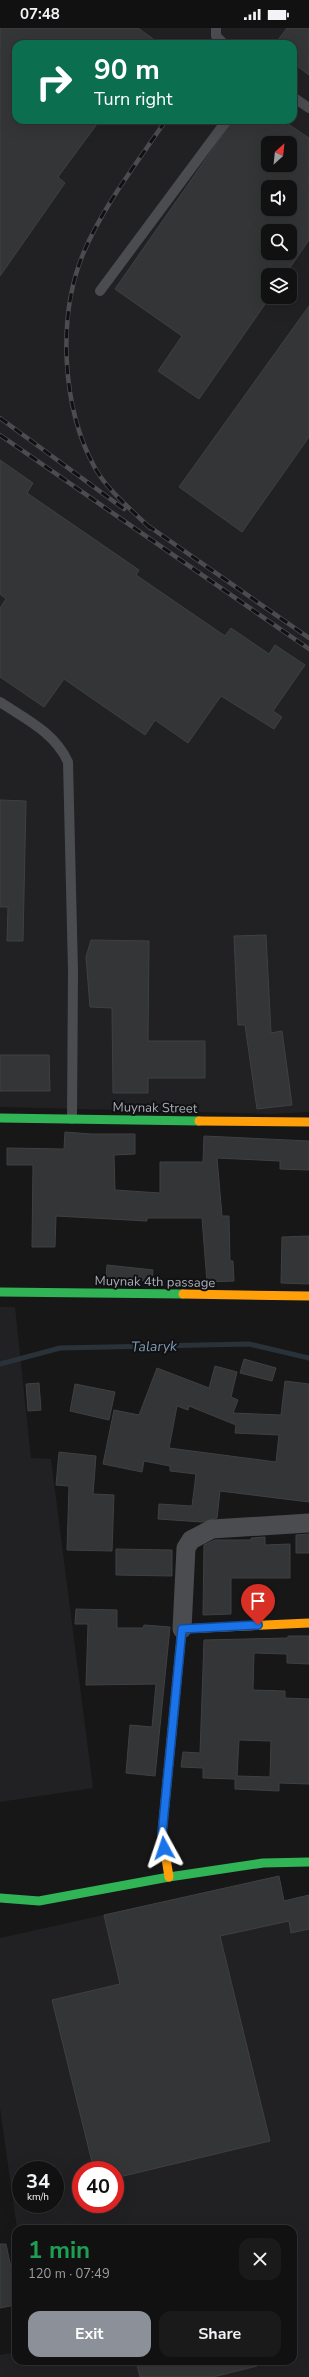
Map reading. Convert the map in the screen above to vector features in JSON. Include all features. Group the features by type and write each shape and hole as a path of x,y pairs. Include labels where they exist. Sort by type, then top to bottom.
{"street":[{"name":"Muynak Street","path":"0,1118 309,1122"},
{"name":"Muynak 4th passage","path":"0,1292 309,1296"},
{"path":"169,1877 162,1834 182,1629 186,1548 191,1540 212,1530 309,1523"},
{"path":"182,1629 309,1623"},
{"path":"0,1898 39,1901 169,1877 263,1863 309,1862"}],"lane":[{"path":"216,28 216,36 220,40"},
{"path":"297,100 309,108"},
{"path":"100,291 224,124"},
{"path":"0,702 44,730 63,751 68,762 73,971 72,1119"}],"shaded area":[{"path":"0,28 309,28 309,1112 274,1114 0,1107"},
{"path":"0,1307 15,1307 31,1458 51,1459 93,1788 0,1802"},
{"path":"279,1876 284,1901 309,1895 309,2377 0,2377 0,2355 12,2353 12,2365 297,2365 297,2225 16,2225 15,2213 64,2213 64,2161 12,2161 12,2193 0,2108 0,1938"}],"building":[{"path":"0,28 138,28 154,40 12,40 12,124 97,124 58,177 65,183 0,276"},
{"path":"287,28 309,28 309,75 297,66 297,40 278,40"},
{"path":"230,124 288,124 309,138 309,240 297,258 297,224 261,224 261,260 295,260 290,268 261,268 261,304 265,304 199,399 158,371 182,336 115,289"},
{"path":"309,306 309,437 242,532 179,487"},
{"path":"0,460 33,483 27,493 139,570 136,575 225,636 231,628 269,654 275,645 305,665 273,711 282,717 274,729 221,696 188,743 155,720 145,735 64,679 44,707 0,677 0,608 6,599 0,594"},
{"path":"0,800 26,801 23,941 7,941 8,907 0,907"},
{"path":"266,935 271,1033 282,1031 292,1105 257,1109 245,1025 238,1025 234,936"},
{"path":"91,940 149,941 148,1041 205,1041 205,1078 148,1078 148,1093 113,1093 112,1008 90,1007 86,957"},
{"path":"0,1055 49,1055 50,1091 0,1091"},
{"path":"65,1132 91,1134 135,1134 135,1154 114,1155 115,1190 160,1193 160,1162 203,1162 204,1136 309,1141 309,1170 280,1169 280,1161 217,1158 222,1216 229,1216 230,1261 233,1261 234,1281 207,1282 202,1218 147,1218 147,1221 56,1216 55,1247 32,1247 33,1165 7,1165 7,1148 64,1149"},
{"path":"309,1236 309,1284 281,1283 282,1237"},
{"path":"107,1265 153,1270 152,1281 106,1278"},
{"path":"244,1359 276,1368 272,1381 240,1373"},
{"path":"215,1366 237,1372 231,1397 238,1400 233,1413 281,1415 285,1381 309,1384 309,1502 220,1491 217,1518 202,1522 158,1519 159,1504 192,1506 196,1474 170,1471 170,1466 144,1461 142,1472 103,1464 114,1410 139,1415 157,1368 209,1388","holes":["177,1406 188,1410 189,1406 236,1425 235,1433 279,1435 276,1462 169,1448"]},
{"path":"39,1383 41,1410 28,1411 26,1384"},
{"path":"75,1384 115,1392 109,1420 70,1411"},
{"path":"59,1452 96,1456 93,1494 114,1495 112,1551 67,1550 69,1486 56,1485"},
{"path":"309,1534 309,1553 296,1553 296,1535"},
{"path":"265,1537 265,1545 290,1544 290,1578 231,1578 231,1614 203,1615 204,1545 215,1540 251,1540 251,1538"},
{"path":"116,1549 172,1550 172,1576 116,1575"},
{"path":"76,1609 117,1610 117,1628 143,1628 144,1625 170,1627 155,1776 126,1773 130,1725 152,1727 156,1684 86,1685 88,1624 75,1624"},
{"path":"288,1636 309,1636 309,1664 287,1663 287,1654 254,1653 253,1690 285,1691 285,1698 309,1699 309,1784 279,1783 279,1791 235,1789 235,1779 203,1778 203,1768 181,1767 183,1752 200,1753 204,1640 288,1638","holes":["239,1740 271,1741 270,1777 237,1776"]},
{"path":"279,1876 284,1901 309,1895 309,1929 291,1933 289,1921 220,1936 270,2141 124,2176 124,2161 92,2161 52,2000 120,1984 104,1915"},
{"path":"0,2244 6,2244 12,2272 12,2306 0,2308"},
{"path":"137,2365 257,2365 213,2377 140,2377"}],"waterway":[{"name":"Talaryk","path":"0,1364 60,1348 249,1344 309,1358"}],"railway":[{"path":"150,528 107,485 95,468 84,444 70,391 67,362 67,334 69,306 75,279 83,254 91,236 110,202 163,124"},
{"path":"0,418 124,509"},
{"path":"0,435 309,649"},
{"path":"147,525 309,638"}],"traffic: fast":[{"path":"0,1118 199,1121"},
{"path":"0,1292 183,1294"},
{"path":"0,1898 39,1901 169,1877 263,1863 309,1862"}],"traffic: slow":[{"path":"199,1121 309,1122"},
{"path":"183,1294 309,1296"},
{"path":"169,1877 162,1834 182,1629 309,1623"}],"route":[{"path":"164,1848 162,1834 182,1629 258,1625"}]}
